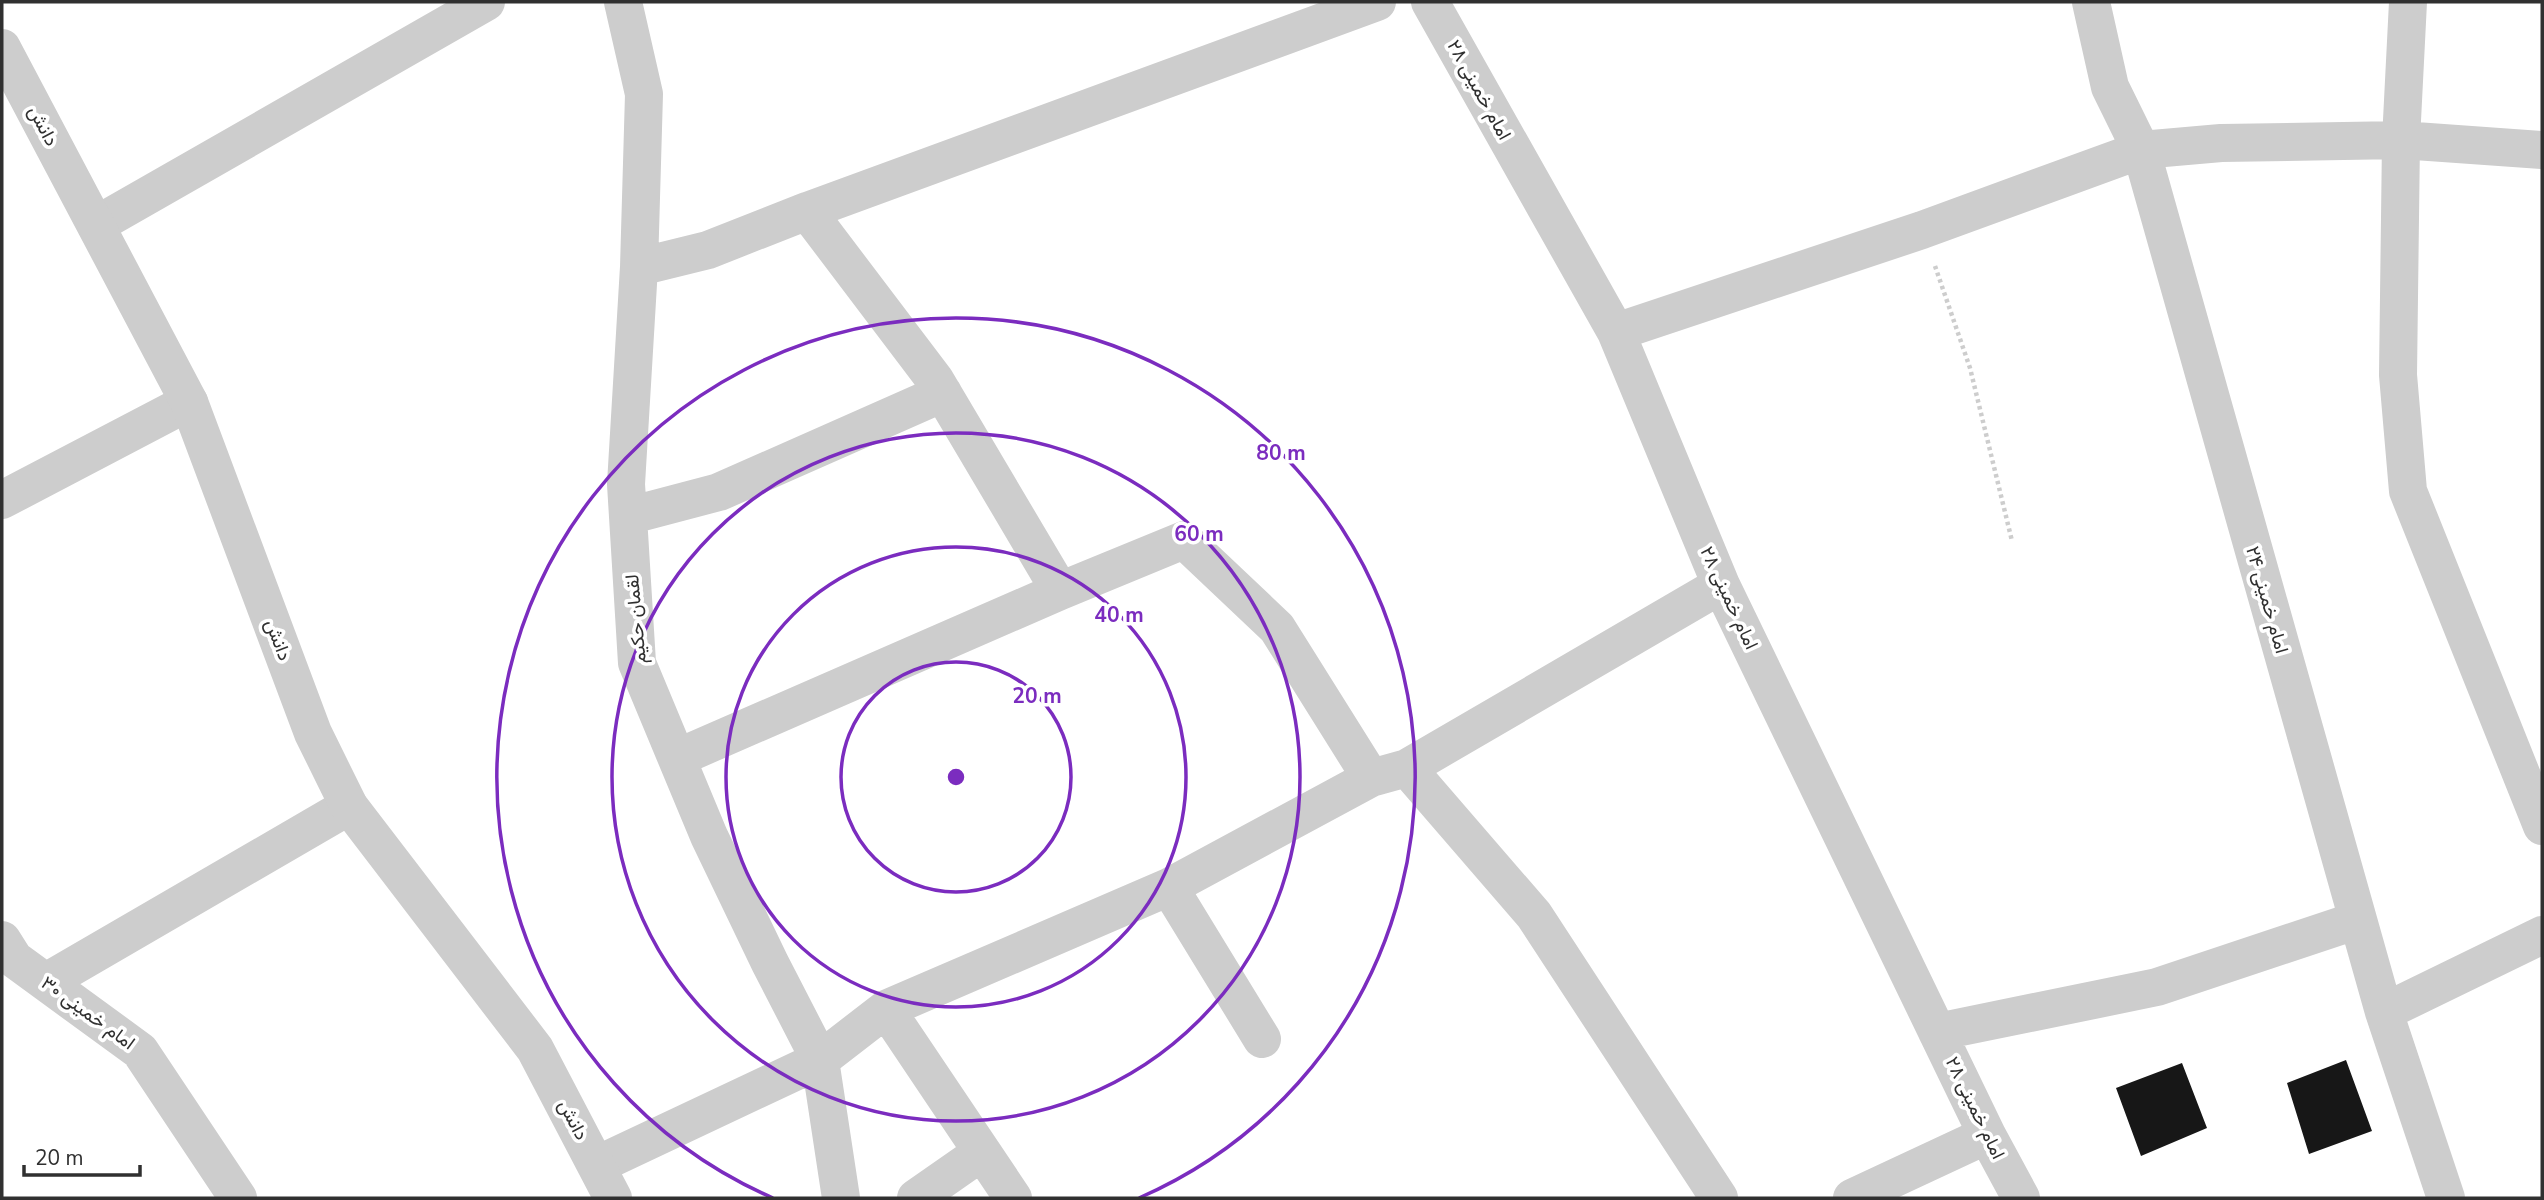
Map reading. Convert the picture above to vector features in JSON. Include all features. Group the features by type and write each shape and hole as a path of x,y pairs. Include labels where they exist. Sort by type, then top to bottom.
{"street":[{"path":"96,225 486,2"},
{"name":"لقمان حکیم","path":"623,2 644,94 639,267 626,484 637,663 709,836 820,1060 841,1198"},
{"path":"639,267 708,250 807,211 1377,2"},
{"name":"امام خمینی ۲۸","path":"1430,2 1616,332 1721,584 1987,1135 2021,1198"},
{"name":"امام خمینی ۲۴","path":"2091,2 2110,87 2141,150 2384,1012 2445,1198"},
{"path":"2409,2 2401,140 2398,375 2409,491 2542,826"},
{"name":"دانش","path":"2,48 189,402 313,733 349,806 535,1049 605,1182"},
{"path":"1616,332 1922,230 2141,150 2221,143 2401,140 2542,149"},
{"path":"807,211 943,393 1060,591"},
{"path":"628,516 719,492 943,393"},
{"path":"2,500 189,402"},
{"path":"677,758 1060,591 1184,540 1277,628 1389,773 1534,915 1719,1198"},
{"path":"605,1182 820,1060 887,1009 1169,887 1389,773 1721,584"},
{"path":"46,982 349,806"},
{"path":"1169,887 1262,1039"},
{"path":"1937,1032 2157,987 2358,920"},
{"path":"2384,1012 2542,935"},
{"name":"امام خمینی ۳۰","path":"6,956 140,1051 238,1198"},
{"path":"887,1009 1013,1198"},
{"path":"1852,1198 1987,1135"},
{"path":"916,1198 982,1152"}],"path":[{"path":"1922,230 1970,368 2012,541"}],"building":[{"path":"2346,1060 2372,1131 2309,1154 2287,1083"},
{"path":"2182,1063 2207,1128 2141,1156 2116,1088"}]}
